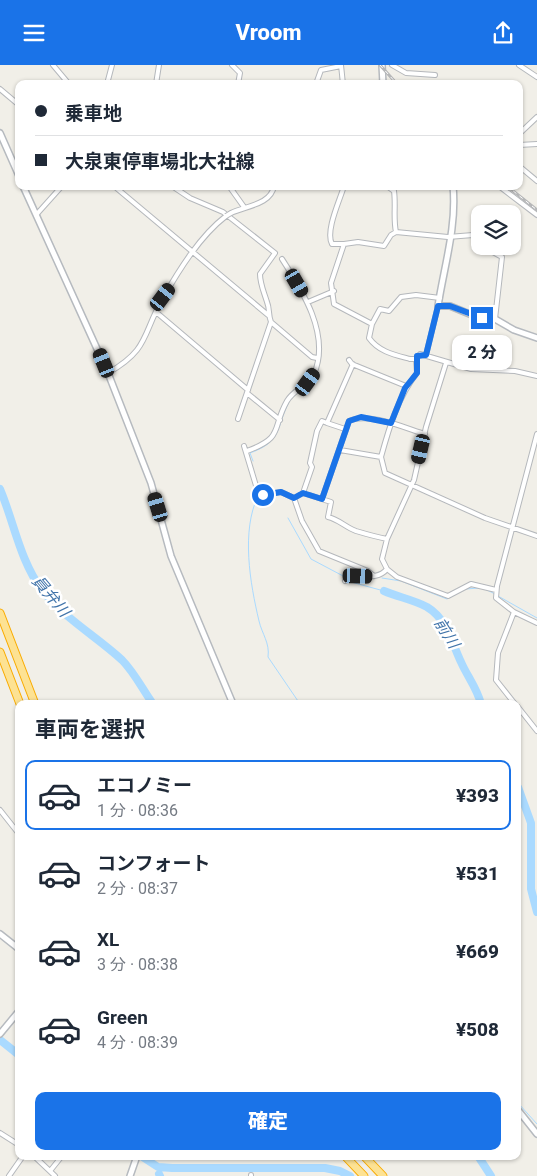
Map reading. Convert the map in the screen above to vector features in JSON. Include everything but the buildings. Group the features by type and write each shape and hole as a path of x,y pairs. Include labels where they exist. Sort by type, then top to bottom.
{"highway":[{"path":"0,613 33,700"},
{"path":"0,624 28,700"},
{"path":"0,652 18,700"},
{"path":"349,1160 364,1176"},
{"path":"362,1160 377,1176"},
{"path":"368,1160 383,1176"}],"street":[{"path":"53,65 66,80"},
{"path":"107,80 112,65"},
{"path":"157,80 159,65"},
{"path":"232,65 240,73 239,80"},
{"path":"317,80 321,70 341,65 343,80"},
{"path":"382,65 383,80"},
{"path":"392,65 406,73 435,75"},
{"path":"519,65 537,77"},
{"path":"0,89 15,102"},
{"path":"523,130 537,117"},
{"path":"0,133 15,167"},
{"path":"523,145 537,144"},
{"path":"523,169 537,181"},
{"path":"25,190 108,373 151,483 171,556 231,700"},
{"path":"36,215 58,190"},
{"path":"119,190 268,315"},
{"path":"178,190 190,198 223,212 275,253 260,274 262,292 268,303 268,315 271,322 312,357 317,358"},
{"path":"232,190 244,207"},
{"path":"108,373 124,364 138,351 148,335 163,297 216,223 231,213 270,196 272,190"},
{"path":"343,190 332,220 330,240 332,244 358,242 384,246 391,235 396,233 450,236 471,235"},
{"path":"393,190 396,208 393,221 396,233"},
{"path":"426,355 440,298 450,236 454,203 453,190"},
{"path":"504,190 537,215"},
{"path":"344,244 336,271 330,283 334,291 334,304 372,324"},
{"path":"495,319 502,257 498,255"},
{"path":"247,451 270,441 277,431 291,394 308,382 314,374 317,358 316,330 308,302 282,259"},
{"path":"308,302 334,291"},
{"path":"416,359 398,356 379,349 369,338 372,324 380,309 389,311 401,297 416,295 440,298"},
{"path":"438,306 450,306 472,315 495,319 514,330 537,338"},
{"path":"156,312 280,420"},
{"path":"238,419 271,322"},
{"path":"537,376 515,371 471,369 420,354 416,359 417,373 406,386 391,423 381,457 385,473 512,528 537,536"},
{"path":"349,360 354,364 406,386"},
{"path":"446,363 425,434 413,484 387,539 382,559 387,569 396,577 448,596 471,585 496,594 514,612 537,623"},
{"path":"327,423 354,364"},
{"path":"322,499 349,421 361,417 391,423 425,434"},
{"path":"294,498 303,493 312,467 310,463 317,431 322,421 345,429"},
{"path":"496,594 537,433"},
{"path":"244,446 257,489 263,495 281,492 294,498 302,521 319,551 368,571 374,576"},
{"path":"340,450 381,457"},
{"path":"531,456 537,457"},
{"path":"303,493 331,502 328,517 337,519 342,524 356,531 387,539"},
{"path":"345,581 352,576 374,576 387,569"},
{"path":"511,700 499,686 496,671 498,653 514,612"},
{"path":"521,711 537,731"},
{"path":"0,810 15,829"},
{"path":"0,934 15,946"},
{"path":"0,1034 15,1016"},
{"path":"521,1114 537,1134"},
{"path":"0,1133 15,1142"},
{"path":"10,1176 20,1160"},
{"path":"38,1160 55,1176"},
{"path":"50,1171 59,1160"},
{"path":"130,1176 136,1160"}],"waterway":[{"path":"253,461 250,453 268,444 273,439 289,402"},
{"name":"員弁川","path":"0,489 34,579 61,610 122,660 150,700"},
{"path":"258,496 253,510 248,541 250,574 256,606 260,626 267,643 268,657 297,700"},
{"path":"288,518 311,559 345,577"},
{"path":"382,578 401,581 447,599 462,591"},
{"path":"351,582 384,591"},
{"path":"466,589 479,588"},
{"path":"485,589 495,594"},
{"name":"前川","path":"384,591 427,607 434,612 448,632 480,700"},
{"path":"498,596 537,618"},
{"name":"前川","path":"521,795 531,823 531,889 537,912"},
{"path":"0,1040 15,1052"},
{"path":"521,1106 537,1124"},
{"path":"147,1160 158,1167 325,1168 340,1171 350,1176"},
{"name":"員弁川","path":"481,1160 491,1176"}],"railway":[{"path":"380,65 393,80"},
{"path":"512,190 537,210"}],"route":[{"path":"263,495 271,492 281,492 296,498 303,493 322,499 349,421 361,417 391,423 405,388 417,373 417,356 420,354 426,355 438,306 450,306 482,318"}]}
